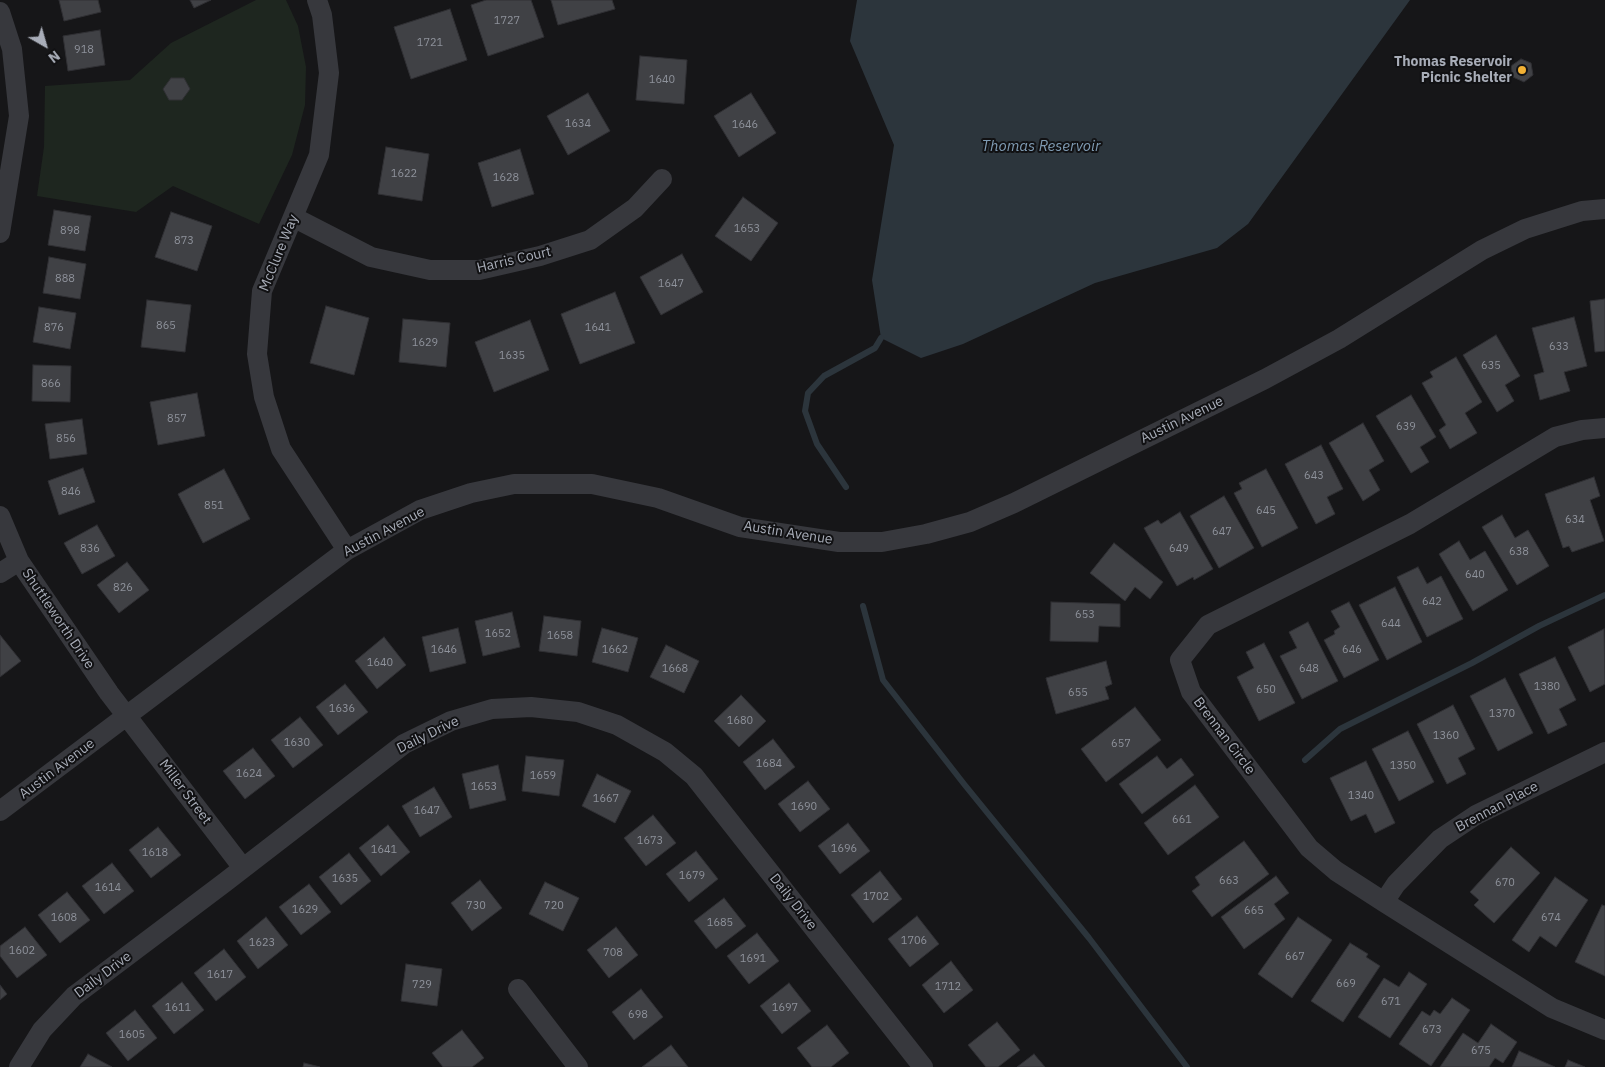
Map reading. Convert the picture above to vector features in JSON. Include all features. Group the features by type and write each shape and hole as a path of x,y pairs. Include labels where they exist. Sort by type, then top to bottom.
{"street":[{"name":"McClure Way","path":"317,0 322,15 329,73 319,155 262,291 257,354 264,397 281,449 347,550"},
{"path":"0,12 12,49 19,116 0,233"},
{"name":"Harris Court","path":"293,217 371,257 430,270 479,270 540,256 590,240 635,208 662,179"},
{"name":"Austin Avenue","path":"0,811 347,550 420,510 471,493 514,484 592,484 658,498 740,526 839,542 882,542 926,534 970,522 1014,503 1265,379 1338,339 1482,250 1525,230 1582,211 1605,209"},
{"name":"Brennan Circle","path":"1605,428 1582,430 1555,437 1410,524 1208,625 1180,660 1190,692 1309,848 1336,871 1552,1008 1605,1030"},
{"name":"Shuttleworth Drive","path":"0,516 19,561 109,693 127,716"},
{"path":"0,573 19,561"},
{"name":"Daily Drive","path":"19,1067 42,1030 74,996 404,744 452,721 492,709 531,707 578,712 617,725 665,752 694,776 916,1065"},
{"name":"Miller Street","path":"127,716 244,868"},
{"name":"Brennan Place","path":"1384,902 1396,884 1440,839 1476,815 1605,752"},
{"path":"518,989 578,1067"}],"shaded area":[{"path":"256,0 286,0 298,26 306,67 305,105 292,155 259,224 173,186 136,212 37,196 44,147 45,86 130,80 171,43"}],"water":[{"name":"Thomas Reservoir","path":"857,0 1410,0 1248,224 1217,248 1095,283 963,344 921,358 881,338 872,280 894,145 850,41"}],"building":[{"path":"59,0 98,0 101,12 64,21"},
{"path":"190,0 211,0 194,8"},
{"path":"486,0 531,0 544,37 488,56 471,5"},
{"path":"551,0 612,0 615,9 558,25"},
{"path":"450,9 467,60 411,79 394,27"},
{"path":"100,30 105,65 68,71 63,36"},
{"path":"640,56 687,60 684,104 636,100"},
{"name":"Thomas Reservoir Picnic Shelter","path":"1521,59 1531,63 1533,75 1524,82 1513,77 1511,66"},
{"path":"171,78 184,78 190,89 182,100 169,100 163,89"},
{"path":"588,93 610,131 568,155 547,116"},
{"path":"751,93 776,133 739,157 714,116"},
{"path":"386,147 429,154 422,201 378,194"},
{"path":"520,149 534,194 492,207 478,163"},
{"path":"743,197 778,223 751,261 715,236"},
{"path":"54,210 91,216 85,251 48,245"},
{"path":"171,212 212,226 197,271 155,257"},
{"path":"682,254 703,292 661,315 640,277"},
{"path":"49,257 86,264 80,299 43,293"},
{"path":"615,292 635,343 580,364 561,314"},
{"path":"1605,299 1605,351 1595,352 1590,301"},
{"path":"147,300 191,305 185,352 141,347"},
{"path":"326,306 369,318 354,375 310,363"},
{"path":"39,307 76,313 70,349 33,342"},
{"path":"1574,317 1587,366 1564,372 1570,391 1540,400 1534,375 1544,372 1532,328"},
{"path":"403,319 450,323 446,367 399,362"},
{"path":"530,320 549,370 494,392 475,342"},
{"path":"1496,335 1520,376 1505,385 1514,401 1497,412 1463,355"},
{"path":"1456,357 1482,402 1465,413 1477,433 1450,449 1439,430 1446,425 1422,383 1433,377 1430,372"},
{"path":"33,365 71,366 70,402 32,401"},
{"path":"197,393 205,436 158,445 150,402"},
{"path":"1411,395 1436,437 1420,447 1429,462 1411,473 1376,416"},
{"path":"82,419 87,454 50,459 45,424"},
{"path":"1363,423 1384,461 1369,470 1380,490 1363,501 1329,443"},
{"path":"1321,445 1343,489 1327,497 1335,514 1316,524 1285,464"},
{"path":"83,468 95,502 59,515 48,481"},
{"path":"224,469 250,519 203,543 178,494"},
{"path":"1266,469 1298,528 1262,547 1234,493 1242,489 1239,483"},
{"path":"1594,477 1600,496 1590,500 1604,541 1572,552 1569,546 1563,548 1545,494"},
{"path":"1224,496 1254,548 1219,568 1190,516"},
{"path":"1180,512 1213,569 1194,580 1193,577 1177,586 1144,528 1158,520 1161,524"},
{"path":"1502,515 1515,538 1528,530 1549,566 1517,585 1482,527"},
{"path":"97,525 115,556 82,574 64,543"},
{"path":"1459,541 1470,560 1485,551 1508,590 1473,611 1439,554"},
{"path":"1114,543 1163,582 1150,599 1135,587 1125,601 1090,573"},
{"path":"127,562 149,590 119,613 97,585"},
{"path":"1418,567 1427,584 1441,576 1463,619 1427,637 1397,577"},
{"path":"1395,587 1422,642 1387,660 1359,605"},
{"path":"1051,602 1120,604 1120,627 1099,626 1098,642 1050,641"},
{"path":"1349,602 1379,660 1344,678 1324,640 1335,634 1334,631 1340,627 1331,611"},
{"path":"512,612 520,647 483,656 475,621"},
{"path":"544,616 581,621 577,656 539,651"},
{"path":"1308,622 1338,681 1302,699 1280,656 1297,648 1289,632"},
{"path":"458,628 466,663 430,672 422,637"},
{"path":"602,628 638,638 628,672 592,662"},
{"path":"1604,629 1605,684 1590,692 1568,647"},
{"path":"0,635 21,661 0,677"},
{"path":"384,637 406,665 377,689 355,661"},
{"path":"1264,643 1295,703 1259,721 1237,677 1254,668 1246,652"},
{"path":"666,645 699,661 684,693 650,677"},
{"path":"1555,657 1576,700 1559,709 1567,725 1548,734 1519,674"},
{"path":"1106,661 1112,684 1105,687 1109,699 1056,714 1046,678"},
{"path":"1505,678 1533,733 1498,751 1470,696"},
{"path":"345,684 368,712 338,735 316,707"},
{"path":"741,695 766,721 739,747 714,721"},
{"path":"1453,705 1475,749 1458,758 1466,774 1447,784 1417,724"},
{"path":"1135,707 1161,740 1106,782 1081,749"},
{"path":"300,717 323,745 293,768 271,740"},
{"path":"1408,731 1434,782 1399,801 1372,749"},
{"path":"773,739 795,767 765,790 743,762"},
{"path":"253,748 275,776 245,799 223,771"},
{"path":"526,756 564,760 559,796 522,791"},
{"path":"1157,756 1167,769 1181,758 1194,775 1142,814 1119,784"},
{"path":"1366,761 1395,823 1375,833 1366,814 1351,821 1330,778"},
{"path":"498,765 506,800 470,809 462,774"},
{"path":"597,774 631,791 615,823 582,806"},
{"path":"808,781 830,809 800,832 778,804"},
{"path":"1195,785 1219,817 1168,855 1144,823"},
{"path":"434,787 452,817 420,837 402,806"},
{"path":"653,815 676,843 646,866 624,838"},
{"path":"848,823 870,851 840,874 818,846"},
{"path":"388,825 410,852 381,876 359,848"},
{"path":"158,827 181,855 151,878 129,850"},
{"path":"1244,841 1269,874 1212,917 1192,891 1200,885 1195,877"},
{"path":"1511,847 1540,873 1494,923 1474,905 1479,900 1470,892"},
{"path":"696,851 718,879 689,902 666,874"},
{"path":"349,853 371,881 341,905 319,877"},
{"path":"112,863 134,891 104,914 82,886"},
{"path":"880,871 902,899 873,923 851,895"},
{"path":"1276,876 1289,893 1274,904 1285,919 1244,949 1221,917"},
{"path":"1555,877 1588,900 1556,947 1540,936 1529,952 1512,940"},
{"path":"480,880 502,908 472,931 451,903"},
{"path":"545,882 579,898 563,931 529,914"},
{"path":"309,884 331,912 301,935 279,907"},
{"path":"67,892 90,920 60,943 38,915"},
{"path":"724,898 746,926 716,949 694,921"},
{"path":"1602,905 1605,906 1605,976 1575,962"},
{"path":"917,916 939,944 910,967 888,939"},
{"path":"266,917 288,945 258,969 237,941"},
{"path":"1298,917 1332,940 1292,998 1258,974"},
{"path":"25,927 47,955 17,978 0,956 0,946"},
{"path":"616,927 638,955 609,978 587,950"},
{"path":"757,933 779,961 749,984 727,956"},
{"path":"1350,943 1368,954 1366,957 1380,966 1343,1022 1311,1001"},
{"path":"224,949 246,977 216,1001 194,973"},
{"path":"951,961 973,990 944,1013 922,985"},
{"path":"406,964 442,969 437,1006 401,1001"},
{"path":"1409,972 1427,984 1390,1038 1358,1017 1384,978 1399,987"},
{"path":"182,982 204,1010 174,1034 152,1006"},
{"path":"789,983 811,1011 782,1034 760,1006"},
{"path":"0,985 7,994 0,1000"},
{"path":"641,989 663,1017 634,1040 612,1012"},
{"path":"1452,998 1470,1010 1431,1066 1399,1044 1422,1011 1430,1016 1434,1010 1440,1014"},
{"path":"135,1010 157,1038 128,1061 106,1033"},
{"path":"997,1022 1020,1050 998,1067 986,1067 968,1045"},
{"path":"1491,1024 1517,1042 1503,1063 1495,1058 1489,1067 1440,1067 1463,1033 1478,1043"},
{"path":"827,1025 849,1053 831,1067 812,1067 797,1048"},
{"path":"462,1030 484,1058 472,1067 443,1067 432,1053"},
{"path":"671,1045 688,1067 642,1067"},
{"path":"1519,1051 1555,1067 1512,1067"},
{"path":"88,1054 112,1067 80,1067"},
{"path":"1034,1054 1045,1067 1017,1067"},
{"path":"1568,1060 1585,1067 1565,1067"},
{"path":"304,1063 320,1067 303,1067"}],"waterway":[{"path":"846,487 817,444 805,411 808,393 824,376 875,348 881,338"},
{"path":"1305,760 1340,729 1472,663 1539,626 1605,595"},
{"path":"863,606 883,680 964,784 1089,938 1187,1067"}],"place":[{"name":"Thomas Reservoir Picnic Shelter","path":"1522,70"}]}
